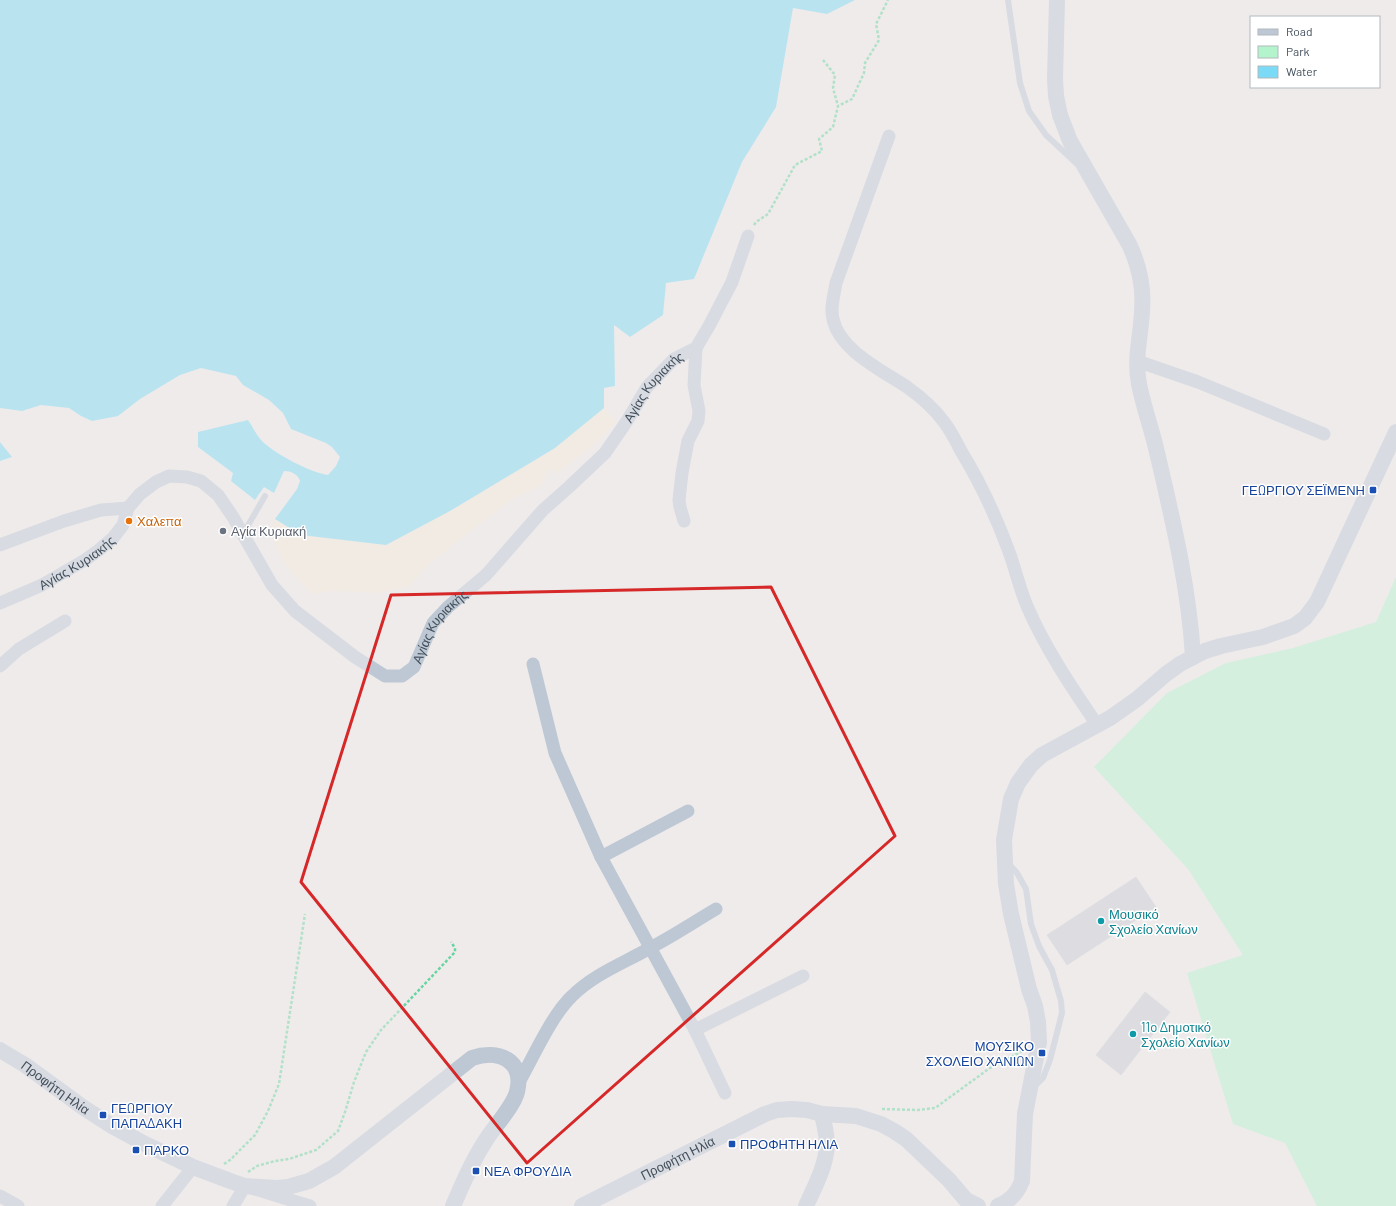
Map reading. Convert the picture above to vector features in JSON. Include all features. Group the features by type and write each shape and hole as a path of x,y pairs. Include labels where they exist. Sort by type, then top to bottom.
{"street":[{"path":"1057,0 1055,79 1056,96 1060,115 1070,141 1129,244 1139,269 1142,284 1142,304 1137,361 1139,384 1156,447 1181,563 1191,629 1193,657"},
{"path":"889,136 836,283 831,306 833,320 837,331 846,342 880,371 908,388 924,400 952,433 990,503 1009,550 1026,604 1036,626 1073,689 1098,726"},
{"name":"Αγίας Κυριακής","path":"0,603 42,585 99,550 113,538 122,525 128,508 140,494 156,482 169,476 187,477 201,481 218,495 243,534 272,585 294,611 355,657 385,676 402,676 414,667 433,623 448,607 486,575 543,510 569,488 605,453 627,421 647,387 674,359 696,348 732,282 748,236"},
{"path":"684,521 679,500 682,473 688,441 698,421 699,411 694,385 696,348"},
{"path":"1137,361 1198,382 1324,434"},
{"path":"998,1206 1012,1198 1022,1181 1025,1114 1039,1042 1038,1022 1035,1006 1029,989 1008,898 1004,859 1004,840 1011,799 1023,774 1042,755 1098,726 1137,699 1166,674 1193,657 1221,646 1283,631 1294,626 1305,618 1317,602 1396,432"},
{"path":"0,545 64,521 101,510 128,508"},
{"path":"0,666 19,649 65,620"},
{"path":"532,664 555,753 601,857 695,1030 725,1093"},
{"path":"601,857 688,811"},
{"path":"518,1084 560,1010 571,996 583,985 651,948 716,909"},
{"path":"695,1030 802,976"},
{"name":"Προφήτη Ηλία","path":"0,1050 25,1065 84,1108 112,1126 145,1144 210,1174 310,1206"},
{"path":"233,1206 239,1184 277,1188 288,1187 310,1181 320,1176 378,1133 472,1058 486,1054 496,1055 504,1058 514,1065 518,1078 515,1097 474,1158 453,1206"},
{"name":"Προφήτη Ηλία","path":"582,1206 765,1114 777,1110 791,1109 807,1110 822,1114 856,1116 870,1120 894,1131 906,1139 972,1204"},
{"path":"806,1206 824,1161 827,1145 822,1114"},
{"path":"162,1206 193,1167"},
{"path":"0,1196 18,1206"}],"lane":[{"path":"1008,0 1020,83 1029,111 1046,135 1093,179"},
{"path":"243,534 265,496"},
{"path":"1004,859 1017,873 1026,889 1031,924 1052,970 1061,1001 1062,1013 1050,1060 1043,1078 1030,1092"}],"path":[{"path":"838,106 852,99 864,73 865,63 879,40 876,24 888,0"},
{"path":"748,236 756,222 768,214 795,165 822,151 819,139 833,127 838,106 833,88 835,76 823,60"},
{"path":"210,1174 230,1160 255,1135 268,1111 279,1084 306,914"},
{"path":"239,1184 257,1166 289,1159 316,1150 338,1131 354,1082 366,1052 381,1030 455,952 456,948 451,942"},
{"path":"876,1109 918,1110 935,1108 990,1068 1039,1042"}],"highlighted area":[{"path":"771,587 895,836 527,1163 301,882 391,595"}],"green space":[{"path":"1396,577 1396,1206 1317,1206 1285,1143 1233,1124 1187,973 1243,955 1188,869 1094,767 1167,693 1226,663 1293,648 1376,622"}],"sand":[{"path":"604,408 616,422 592,447 556,474 554,469 547,474 542,485 513,499 472,530 429,564 409,587 379,593 332,591 312,594 284,564 269,530 275,519 301,535 386,545 450,511 555,448"}],"water":[{"path":"0,0 855,0 827,14 793,8 776,107 742,162 694,279 666,283 663,315 630,337 614,325 615,386 604,388 604,408 555,448 450,511 386,545 301,535 275,519 297,489 300,481 296,475 292,472 284,471 274,493 264,487 255,500 231,481 233,473 198,447 198,432 248,420 264,443 277,453 294,462 328,475 336,466 340,457 332,447 326,443 291,429 283,413 269,400 243,385 236,376 201,368 180,375 140,399 118,416 92,421 69,408 41,405 22,411 0,408"},
{"path":"0,442 12,457 0,461"}],"building":[{"name":"Μουσικό Σχολείο Χανίων","path":"1136,877 1156,907 1067,965 1047,935"},
{"name":"11o Δημοτικό Σχολείο Χανίων","path":"1145,992 1170,1012 1121,1075 1096,1055"}],"place":[{"name":"ΓΕΩΡΓΙΟΥ ΣΕΪΜΕΝΗ","path":"1373,490"},
{"name":"Χαλεπα","path":"129,521"},
{"name":"Αγία Κυριακή","path":"223,531"},
{"name":"Μουσικό Σχολείο Χανίων","path":"1101,921"},
{"name":"11o Δημοτικό Σχολείο Χανίων","path":"1133,1034"},
{"name":"ΜΟΥΣΙΚΟ ΣΧΟΛΕΙΟ ΧΑΝΙΩΝ","path":"1042,1053"},
{"name":"ΓΕΩΡΓΙΟΥ ΠΑΠΑΔΑΚΗ","path":"103,1115"},
{"name":"ΠΡΟΦΗΤΗ ΗΛΙΑ","path":"732,1144"},
{"name":"ΠΑΡΚΟ","path":"136,1150"},
{"name":"ΝΕΑ ΦΡΟΥΔΙΑ","path":"476,1171"}]}
